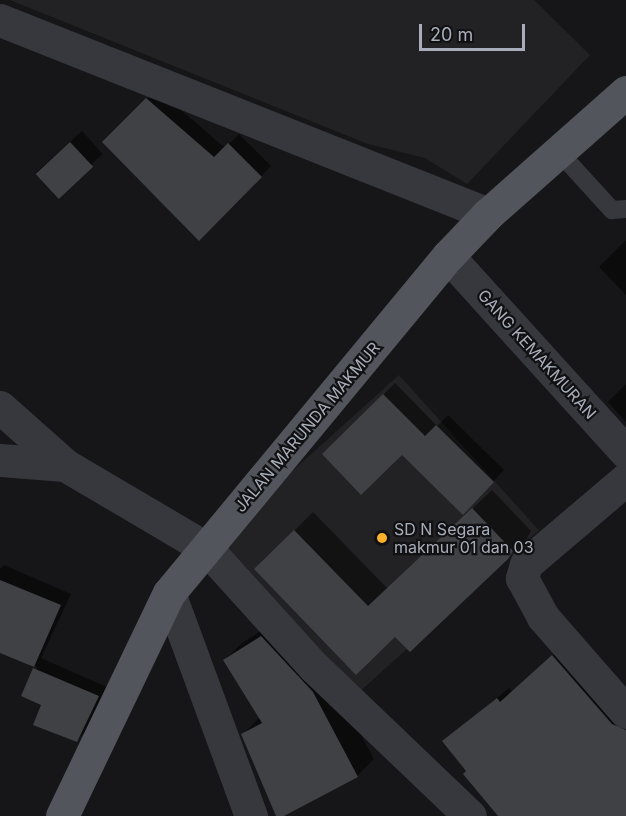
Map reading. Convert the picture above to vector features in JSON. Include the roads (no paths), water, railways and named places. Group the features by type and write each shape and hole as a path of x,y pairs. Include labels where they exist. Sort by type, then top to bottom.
{"main road":[{"name":"JALAN MARUNDA MAKMUR","path":"62,816 169,593 448,256 488,214 626,92"}],"street":[{"path":"0,20 488,214"},
{"name":"GANG KEMAKMURAN","path":"448,256 626,452"},
{"path":"0,408 65,465 206,548 314,666 470,816"},
{"path":"0,460 65,465"},
{"path":"626,479 526,564 522,578 543,617 626,712"},
{"path":"169,593 251,816"}],"lane":[{"path":"559,152 612,210 626,209"}],"place":[{"name":"SD N Segara makmur 01 dan 03","path":"382,538"}]}
